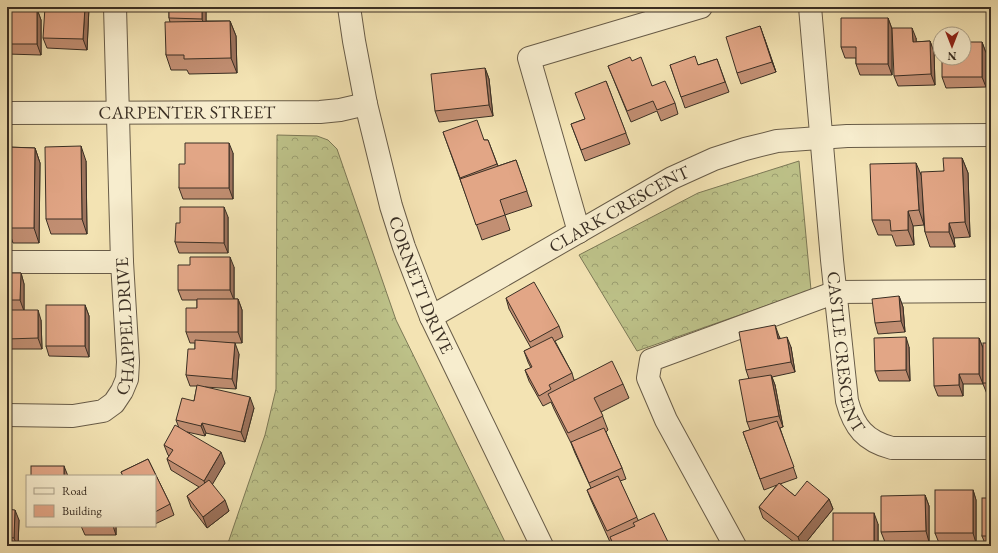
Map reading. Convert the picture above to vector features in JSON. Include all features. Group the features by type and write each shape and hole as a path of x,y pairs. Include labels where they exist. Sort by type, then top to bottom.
{"street":[{"name":"CHAPPEL DRIVE","path":"7,415 73,416 103,411 114,403 122,391 127,379 128,362 122,262 115,7"},
{"name":"CORNETT DRIVE","path":"349,7 366,104 391,206 404,247 431,318 542,546"},
{"path":"579,232 528,58 701,7"},
{"path":"810,7 821,137"},
{"name":"CARPENTER STREET","path":"7,113 320,112 340,110 366,104"},
{"name":"CLARK CRESCENT","path":"431,318 672,178 714,159 777,141 821,137 991,135"},
{"name":"CASTLE CRESCENT","path":"821,137 847,401 852,417 862,432 870,439 880,445 892,448 991,448"},
{"path":"7,262 122,262"},
{"path":"735,546 666,420 648,378 651,360 836,292 991,291"}],"green space":[{"path":"277,135 317,136 328,140 337,149 396,320 507,546 227,546 265,435 276,389"},
{"path":"799,161 811,290 637,351 579,255 698,193"}],"building":[{"path":"45,7 85,7 83,39 43,38"},
{"path":"169,7 202,7 202,19 169,18"},
{"path":"7,9 37,9 37,44 7,44"},
{"path":"841,18 888,18 888,64 856,64 856,47 841,47"},
{"path":"230,21 231,58 184,59 184,55 166,55 165,22"},
{"path":"760,26 772,62 737,73 726,37"},
{"path":"892,28 912,28 913,42 930,41 931,74 894,76"},
{"path":"991,37 991,60 990,60"},
{"path":"972,42 982,42 982,77 942,77 942,66 972,66"},
{"path":"695,56 698,65 717,59 725,82 681,97 670,65"},
{"path":"630,57 632,61 641,57 652,86 665,81 675,103 657,110 653,101 627,111 608,66"},
{"path":"485,68 489,105 435,111 431,74"},
{"path":"606,81 626,133 581,150 571,124 585,119 575,93"},
{"path":"477,120 484,140 488,140 497,164 460,178 443,132"},
{"path":"185,143 229,143 229,188 179,188 179,164 185,164"},
{"path":"81,146 82,219 46,219 45,147"},
{"path":"7,147 35,148 34,228 8,228"},
{"path":"943,158 962,158 965,222 949,223 949,232 925,232 921,172 944,171"},
{"path":"516,160 527,191 500,200 505,215 476,225 460,179"},
{"path":"916,163 919,210 908,211 908,230 891,231 890,220 872,220 870,164"},
{"path":"988,180 991,180 991,237 987,237"},
{"path":"180,207 224,207 224,243 175,242 176,223 180,223"},
{"path":"190,257 230,257 230,290 178,290 178,265 190,265"},
{"path":"7,273 21,273 20,300 7,300"},
{"path":"534,282 559,326 530,342 506,298"},
{"path":"899,296 901,321 875,323 872,299"},
{"path":"197,299 238,299 238,332 186,332 186,308 197,308"},
{"path":"46,305 85,305 85,346 46,346"},
{"path":"7,310 38,310 38,338 7,339"},
{"path":"775,325 778,339 787,337 791,362 746,370 739,332"},
{"path":"552,337 572,373 549,385 551,389 539,396 525,370 532,367 524,351"},
{"path":"906,337 906,370 875,371 874,338"},
{"path":"933,338 979,338 979,374 959,374 959,385 934,386"},
{"path":"195,340 235,343 232,379 186,375 188,349 195,349"},
{"path":"983,343 991,343 991,383 983,383"},
{"path":"612,361 623,384 594,398 603,416 568,433 548,394"},
{"path":"771,375 779,416 747,422 739,380"},
{"path":"197,385 250,397 241,432 202,423 201,426 176,420 182,398 194,401"},
{"path":"777,421 794,467 760,479 743,432"},
{"path":"175,425 221,452 204,481 167,459 173,450 164,445"},
{"path":"604,428 622,468 589,483 571,442"},
{"path":"148,459 156,475 122,475 121,472"},
{"path":"31,466 64,466 64,475 31,475"},
{"path":"156,475 170,504 156,511"},
{"path":"618,476 637,517 607,531 587,490"},
{"path":"209,480 225,500 203,517 187,496"},
{"path":"807,481 829,499 798,537 759,507 779,483 795,496"},
{"path":"935,490 973,490 973,533 935,533"},
{"path":"925,495 926,531 881,532 881,496"},
{"path":"982,498 991,498 991,536 982,536"},
{"path":"7,509 15,510 14,538 7,537"},
{"path":"654,513 670,546 614,546 610,537 635,526 633,523"},
{"path":"833,513 874,513 874,544 833,544"}]}
